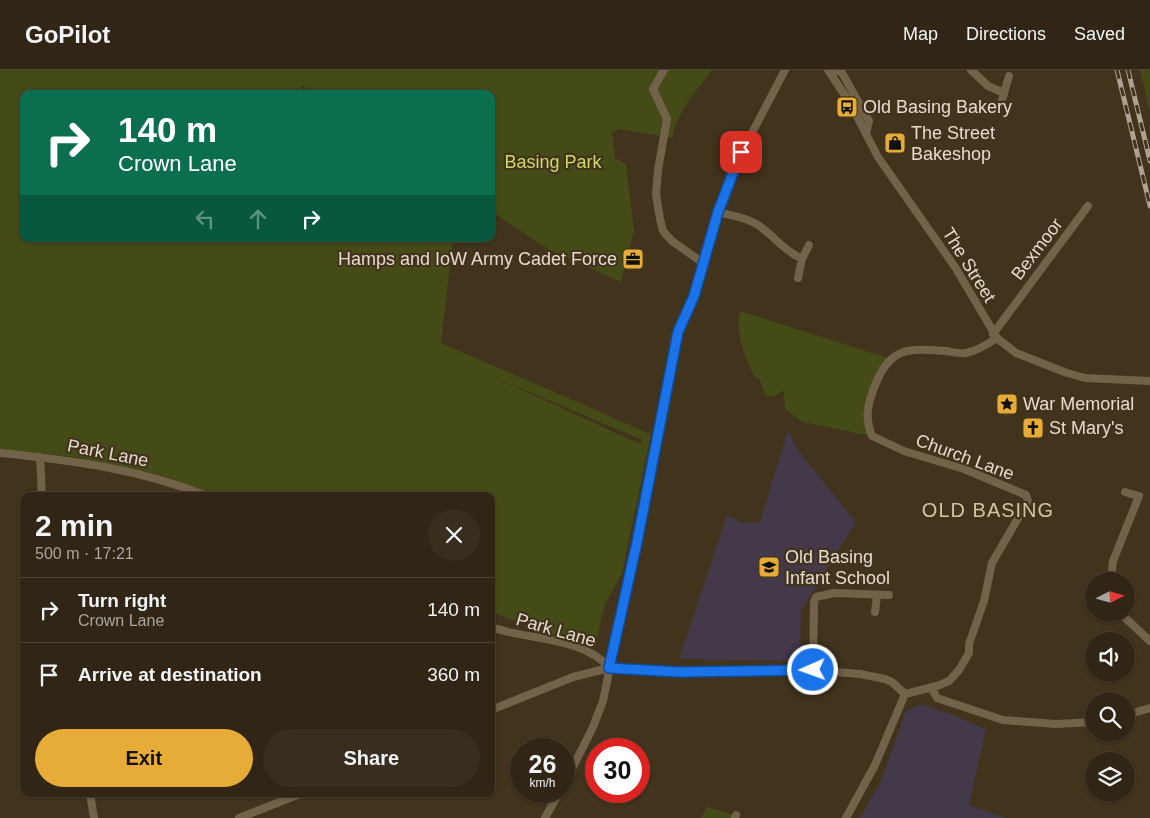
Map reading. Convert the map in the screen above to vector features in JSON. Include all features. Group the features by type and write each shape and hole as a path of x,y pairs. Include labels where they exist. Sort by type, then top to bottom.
{"street":[{"path":"664,70 653,89 667,119 658,170 656,194 660,219 663,231 672,241 703,263"},
{"path":"575,763 593,727 603,701 681,321 694,296 718,212 733,168 744,144 785,70"},
{"name":"The Street","path":"829,70 912,208 955,267 995,336 1016,353 1084,378 1150,381"},
{"path":"971,70 1002,96 1008,76"},
{"name":"Bexmoor","path":"995,336 1088,206"},
{"path":"718,212 756,224 786,251 802,259"},
{"path":"798,278 802,259 810,245"},
{"name":"Church Lane","path":"905,694 931,688 948,681 966,660 984,601 992,563 1028,501 1026,495 964,469 904,451 872,436 866,420 868,403 877,379 890,358 912,350 966,353 986,345 995,336"},
{"name":"Park Lane","path":"0,453 127,470 164,480 196,492"},
{"path":"40,457 42,492"},
{"path":"1112,572 1113,561 1139,496 1125,492"},
{"path":"813,670 814,602 816,597 834,594 888,595"},
{"path":"875,612 877,595"},
{"path":"1130,622 1150,641"},
{"name":"Park Lane","path":"495,628 550,640 584,651 600,659 609,668"},
{"path":"495,708 573,678 609,668 679,672 813,670 860,674 885,679 892,682 905,694 875,764 846,818"},
{"path":"931,688 937,698 1003,720 1056,724 1085,722"},
{"path":"1135,712 1150,708"},
{"path":"90,797 94,818"},
{"path":"238,818 292,797"},
{"path":"545,818 553,803"}],"shaded area":[{"name":"Old Basing Infant School","path":"788,430 800,453 856,522 801,611 800,661 679,659 727,515 743,523 760,522"},
{"path":"921,704 986,729 969,805 1006,818 860,818 880,783 906,711"}],"green space":[{"name":"Basing Park","path":"0,70 712,70 682,112 677,121 673,138 619,129 612,132 615,158 626,164 634,231 621,282 546,248 495,214 495,90 309,90 301,85 301,88 304,90 20,90 20,242 453,242 441,343 651,434 622,573 605,604 595,646 576,643 495,613 495,492 206,492 164,476 75,457 0,449","holes":["487,374 642,440 640,444"]},
{"path":"1140,70 1150,70 1150,112"},
{"path":"740,311 888,358 868,404 871,436 803,422 785,409 784,390 775,396 766,396 759,378 755,378 742,346 739,329"},
{"path":"707,807 736,816 735,818 701,818"}],"railway":[{"path":"1117,70 1150,206"},
{"path":"1128,70 1150,161"}],"place":[{"name":"Old Basing Bakery","path":"847,107"},
{"name":"The Street Bakeshop","path":"895,143"},
{"name":"Hamps and IoW Army Cadet Force","path":"633,259"},
{"name":"War Memorial","path":"1007,404"},
{"name":"St Mary's","path":"1033,428"},
{"name":"Old Basing Infant School","path":"769,567"}],"district":[{"name":"OLD BASING","path":"988,510"}],"route":[{"path":"741,152 733,168 718,212 694,296 681,321 675,343 637,542 616,628 609,668 679,672 813,670"}]}
